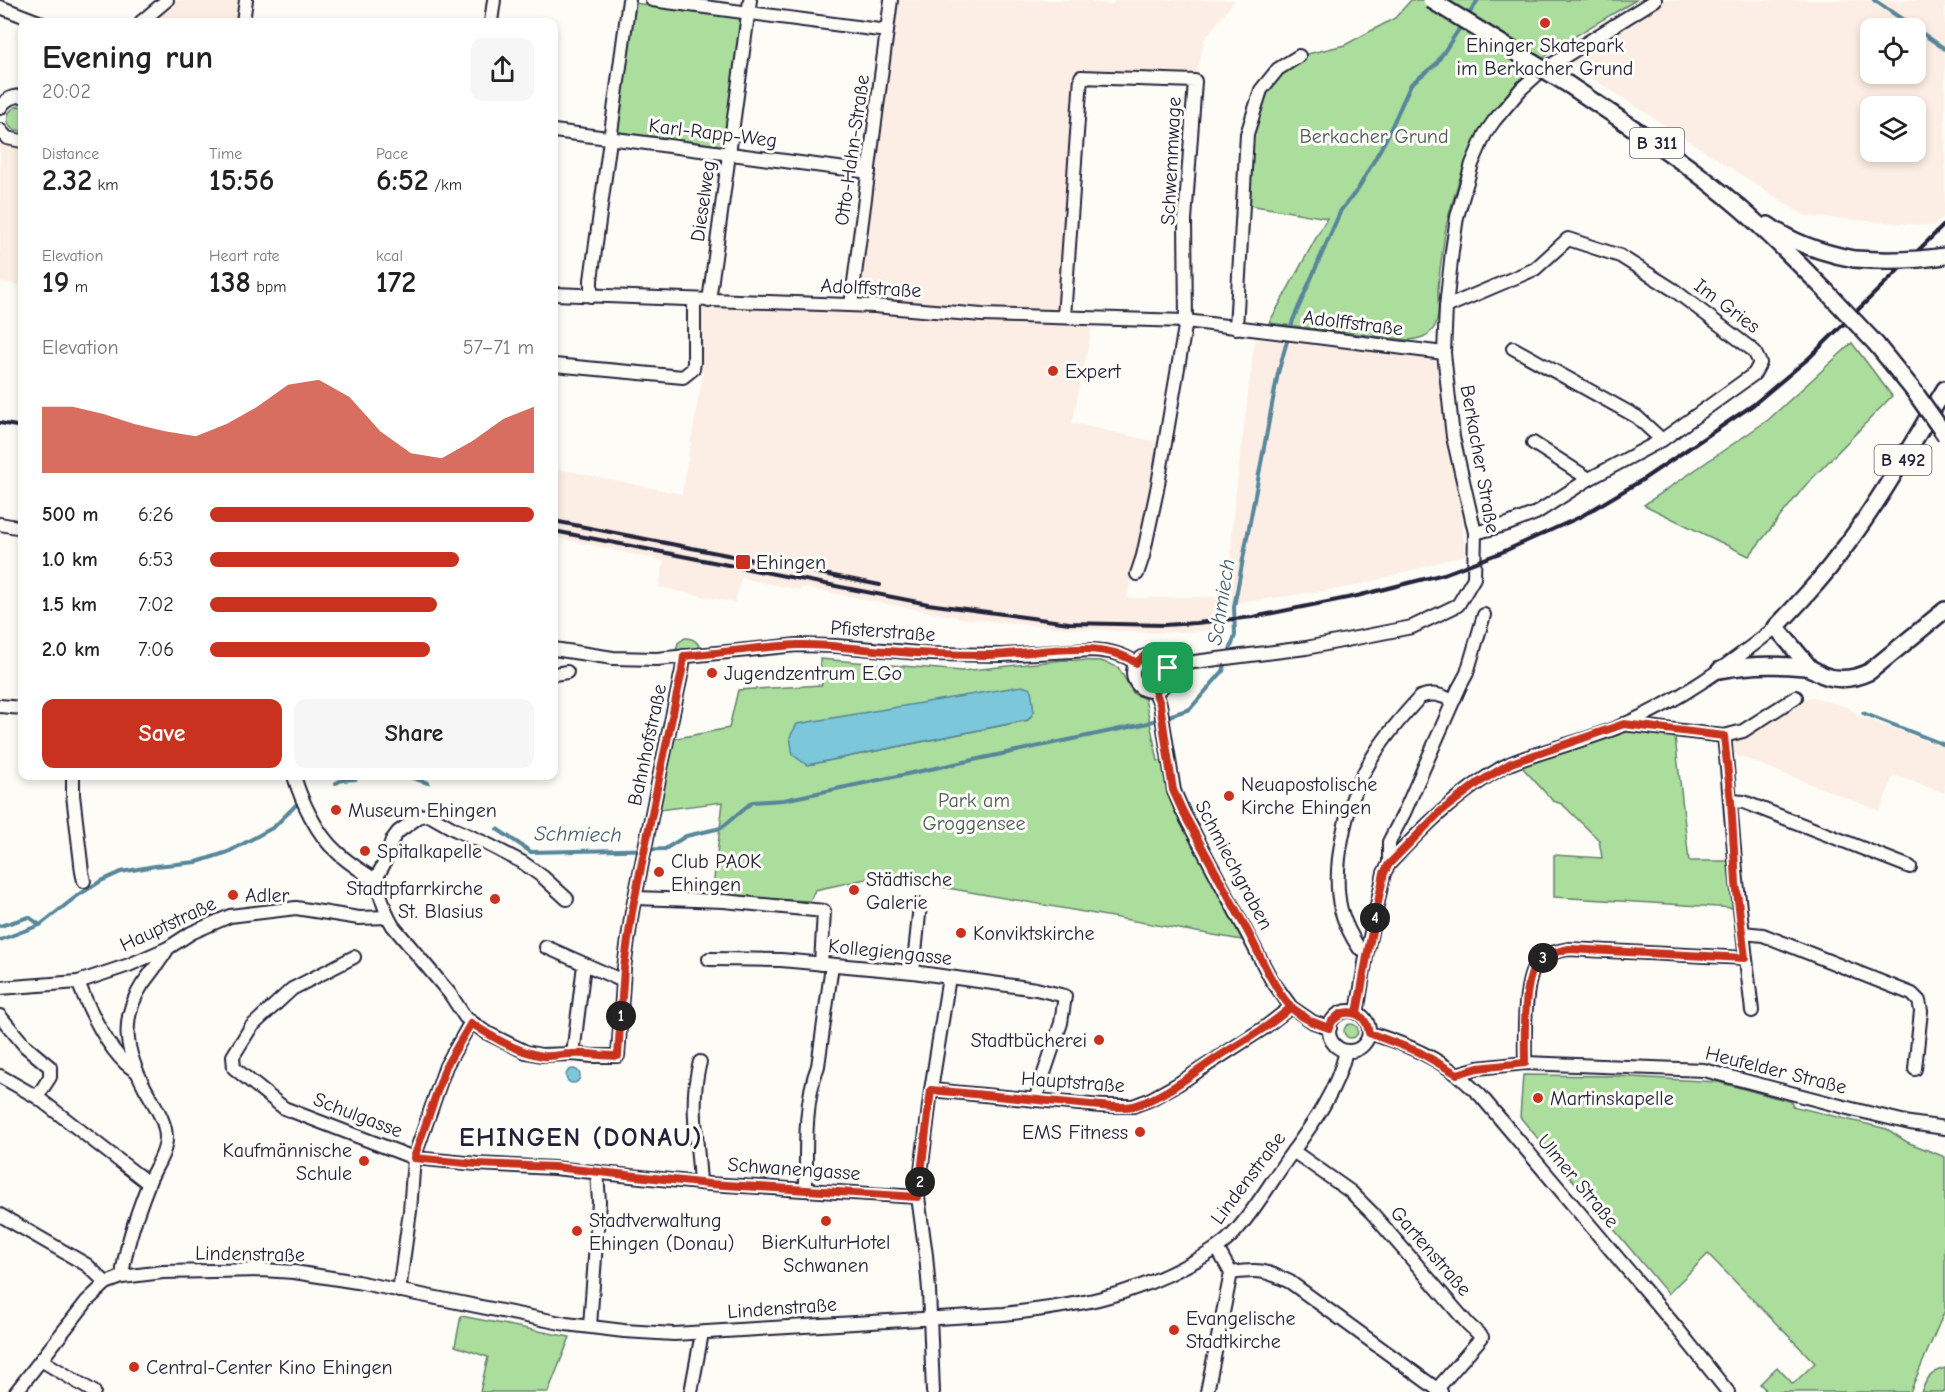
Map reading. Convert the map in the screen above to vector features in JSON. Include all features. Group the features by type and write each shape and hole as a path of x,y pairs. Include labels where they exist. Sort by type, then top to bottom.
{"main road":[{"name":"B 311","path":"1431,0 1569,85 1650,139 1741,209 1826,291 1876,344 1914,391 1945,435"},
{"path":"1741,209 1749,210 1798,243 1825,253 1854,259 1888,261 1945,256"},
{"name":"B 492","path":"1776,627 1840,554 1896,471 1945,389"},
{"path":"1720,670 1773,664 1810,668 1826,676 1843,679 1857,677 1869,672 1945,610"},
{"path":"1776,627 1810,668"}],"street":[{"path":"146,18 167,0"},
{"path":"244,18 246,0"},
{"path":"492,18 494,0"},
{"path":"591,296 591,280 629,0"},
{"path":"652,0 887,31"},
{"name":"Dieselweg","path":"709,301 750,0"},
{"name":"Otto-Hahn-Straße","path":"851,305 891,0"},
{"name":"Berkacher Straße","path":"1168,668 1209,660 1306,648 1412,627 1458,604 1474,578 1475,533 1453,437 1444,353 1446,308 1457,217 1472,164 1485,134 1494,121 1513,98 1540,72 1655,0"},
{"path":"0,7 29,18"},
{"path":"1236,328 1247,134 1261,90 1278,69 1299,56"},
{"name":"Schwemmwage","path":"1064,317 1081,77 1195,81 1185,219 1186,321"},
{"path":"0,106 13,97 18,96"},
{"name":"Karl-Rapp-Weg","path":"558,132 868,172"},
{"path":"2,138 18,140"},
{"name":"Im Gries","path":"1446,308 1535,269 1568,239 1620,256 1674,290 1755,351 1760,363 1754,374 1662,440 1589,478 1536,513 1508,525 1475,533"},
{"name":"Adolffstraße","path":"558,294 851,305 982,315 1186,321 1444,353"},
{"path":"558,365 683,377 693,369 694,362 694,300"},
{"path":"1137,574 1157,490 1186,321"},
{"path":"1513,348 1637,417 1662,440"},
{"path":"1533,443 1589,478"},
{"path":"0,524 18,527"},
{"path":"1368,951 1359,948 1351,936 1341,909 1340,855 1350,807 1367,766 1419,697 1429,693 1453,700 1467,673 1484,615"},
{"path":"1357,1013 1384,873 1389,864 1440,812 1502,768 1528,756 1584,740 1624,724 1668,702 1720,670 1776,627"},
{"name":"Pfisterstraße","path":"558,649 613,658 657,659 797,645 931,654 1002,655 1092,650 1124,656 1136,663"},
{"path":"1151,655 1162,659 1168,668 1167,680 1162,688 1155,691 1141,688 1136,684 1132,673 1136,663 1144,656 1151,655"},
{"name":"Bahnhofstraße","path":"573,1054 618,1056 624,968 640,867 684,656"},
{"path":"558,673 567,672"},
{"path":"1389,864 1389,842 1459,688"},
{"name":"Schmiechgraben","path":"1155,691 1160,704 1173,790 1183,812 1271,979 1291,1007 1312,1022 1329,1028"},
{"path":"1624,724 1724,736 1743,731 1796,697"},
{"path":"0,706 18,707"},
{"path":"1724,736 1736,883 1752,1011"},
{"path":"73,780 77,837 84,881"},
{"path":"295,780 308,811 324,838 335,851 375,880 388,917 471,1023 484,1032 526,1052 548,1056 573,1054 584,965"},
{"path":"1731,801 1744,802 1910,867"},
{"path":"375,880 384,864 392,840 398,832 420,816 429,815 522,862 567,899"},
{"path":"635,898 724,901 825,911 827,964 824,1012 806,1138 806,1190"},
{"path":"913,972 920,905"},
{"name":"Hauptstraße","path":"0,988 78,982 129,965 168,948 211,923 230,916 296,908 359,918 388,917"},
{"path":"1743,933 1762,935 1912,994 1919,1001 1921,1011 1915,1069"},
{"path":"546,947 623,981"},
{"path":"122,1277 123,1262 148,1183 165,1148 162,1120 136,1071 128,1046 126,1029 132,1004 142,985 162,960 168,948"},
{"path":"1525,1063 1527,985 1537,962 1552,952 1569,949 1745,958"},
{"name":"Schulgasse","path":"354,957 292,989 251,1027 233,1056 234,1068 284,1108 414,1158 597,1172"},
{"name":"Kollegiengasse","path":"709,959 781,960 913,972 1036,989 1065,996 1061,1023 1035,1100"},
{"path":"933,1392 926,1255 918,1197 931,1090 949,977"},
{"path":"78,982 93,1019 127,1066 136,1071"},
{"name":"Hauptstraße","path":"931,1090 1101,1106 1133,1106 1178,1084 1264,1028 1291,1007"},
{"path":"1343,1013 1357,1013 1366,1021 1369,1033 1367,1041 1354,1051 1339,1049 1330,1036 1329,1028 1332,1021 1343,1013"},
{"path":"0,1016 25,1046 50,1067 50,1077 37,1097"},
{"path":"399,1291 410,1211 414,1158 446,1066 471,1023"},
{"name":"Ulmer Straße","path":"1369,1033 1419,1052 1457,1074 1480,1095 1728,1392"},
{"name":"Lindenstraße","path":"106,1283 122,1277 163,1272 262,1270 319,1275 526,1317 656,1333 702,1333 1050,1309 1101,1299 1153,1283 1217,1248 1240,1226 1332,1092 1347,1051"},
{"path":"699,1062 695,1078 695,1108 700,1183"},
{"name":"Heufelder Straße","path":"1457,1074 1478,1068 1525,1063 1704,1070 1910,1123 1945,1128"},
{"path":"0,1076 37,1097 148,1183"},
{"name":"Gartenstraße","path":"1293,1151 1351,1192 1482,1337 1439,1390"},
{"path":"590,1326 599,1202 597,1172"},
{"name":"Schwanengasse","path":"597,1172 700,1183 918,1197"},
{"path":"0,1215 87,1264 106,1283 87,1301 16,1392"},
{"path":"1208,1392 1231,1273 1217,1248"},
{"path":"1231,1273 1251,1270 1269,1272 1290,1282 1439,1390"},
{"path":"691,1392 702,1333"},
{"path":"41,1360 94,1392"}],"shaded area":[{"path":"167,0 246,0 244,18 146,18"},
{"path":"897,0 1092,0 1091,2 1112,5 1115,0 1235,0 1205,38 1195,81 1081,77 1064,316 1094,318 1072,423 1162,443 1127,598 1220,597 1218,630 1160,633 1065,628 966,619 801,587 800,590 741,578 735,603 659,587 664,561 558,538 558,469 682,494 703,372 694,343 694,300 854,302 858,298"},
{"path":"1655,0 1945,0 1945,215 1934,226 1805,216 1561,58"},
{"path":"18,127 18,284 0,282 0,144"},
{"path":"1255,339 1426,357 1439,367 1442,378 1443,419 1460,496 1465,555 1351,587 1229,604 1233,515"},
{"path":"1813,697 1847,707 1860,716 1945,748 1945,793 1894,775 1880,811 1731,753 1729,740 1798,700"}],"green space":[{"name":"Berkacher Grund","path":"1411,0 1636,0 1550,53 1520,79 1484,125 1467,159 1448,216 1439,277 1438,317 1430,333 1408,340 1269,323 1327,218 1243,204 1247,134 1261,90 1299,56 1345,45 1395,18"},
{"path":"634,3 742,18 725,146 617,132"},
{"path":"18,106 18,130 12,129 8,122 9,112"},
{"path":"1852,343 1892,396 1804,487 1749,556 1644,505 1768,420"},
{"path":"685,638 695,640 700,649 676,651 678,643"},
{"name":"Park am Groggensee","path":"820,659 962,671 1064,660 1101,661 1118,667 1134,694 1145,699 1158,761 1168,761 1174,791 1253,942 880,876 815,890 810,901 712,896 723,802 659,810 673,739 729,728 738,690 822,685","holes":["1034,712 1028,720 808,765"]},
{"path":"1627,732 1675,737 1689,861 1729,861 1734,908 1554,897 1554,855 1602,858 1599,840 1562,804 1553,801 1522,767"},
{"path":"1351,1024 1356,1026 1358,1031 1356,1036 1351,1038 1346,1036 1344,1031 1346,1026"},
{"path":"1523,1075 1615,1076 1718,1082 1792,1102 1792,1106 1887,1129 1907,1142 1945,1157 1945,1310 1910,1392 1763,1392 1765,1389 1760,1384 1777,1367 1793,1384 1815,1363 1708,1254 1668,1294 1520,1117"},
{"path":"461,1316 570,1337 548,1392 480,1392 488,1357 455,1346"},
{"path":"1945,1368 1945,1392 1921,1392 1930,1377"}],"water":[{"path":"1022,686 1031,689 1034,712 1028,720 807,765 793,755 790,737 797,724"},
{"path":"570,1069 576,1069 580,1076 576,1083 570,1083 566,1079 566,1073"}],"waterway":[{"name":"Schmiech","path":"1467,17 1478,0"},
{"path":"1874,0 1900,18"},
{"name":"Schmiech","path":"497,829 531,852 665,849 686,836 721,828 752,802 784,800 1144,724 1190,709 1223,671 1235,635 1234,607 1278,373 1293,320 1341,210 1358,189 1386,139 1411,84 1436,64 1463,23"},
{"path":"1926,36 1945,49"},
{"path":"1863,713 1945,745"},
{"name":"Schmiech","path":"336,783 342,780"},
{"name":"Schmiech","path":"419,780 428,783"},
{"name":"Schmiech","path":"0,940 40,925 77,896 121,872 197,862 228,852 274,827 302,802"},
{"path":"0,926 29,917 40,925"}],"railway":[{"path":"558,532 928,604 1069,623 1164,625 1196,623 1253,617 1357,596 1444,574 1500,553 1580,517 1642,480 1753,405 1809,358 1945,224"},
{"path":"0,423 18,426"},
{"path":"558,522 880,585"}],"place":[{"name":"Ehinger Skatepark im Berkacher Grund","path":"1545,23"},
{"name":"Expert","path":"1053,371"},
{"name":"Ehingen","path":"743,562"},
{"name":"Jugendzentrum E.Go","path":"712,673"},
{"name":"Neuapostolische Kirche Ehingen","path":"1229,796"},
{"name":"Museum Ehingen","path":"336,810"},
{"name":"Spitalkapelle","path":"365,851"},
{"name":"Club PAOK Ehingen","path":"659,872"},
{"name":"Städtische Galerie","path":"854,890"},
{"name":"Adler","path":"233,895"},
{"name":"Stadtpfarrkirche St. Blasius","path":"495,899"},
{"name":"Konviktskirche","path":"961,933"},
{"name":"Stadtbücherei","path":"1099,1040"},
{"name":"Martinskapelle","path":"1538,1098"},
{"name":"EMS Fitness","path":"1140,1132"},
{"name":"Kaufmännische Schule","path":"364,1161"},
{"name":"BierKulturHotel Schwanen","path":"826,1221"},
{"name":"Stadtverwaltung Ehingen (Donau)","path":"577,1231"},
{"name":"Evangelische Stadtkirche","path":"1174,1330"},
{"name":"Central-Center Kino Ehingen","path":"134,1367"}],"district":[{"name":"EHINGEN (DONAU)","path":"581,1138"}],"route":[{"path":"1168,668 1158,656 1144,656 1136,663 1124,656 1092,650 1002,655 931,654 797,645 684,656 632,912 624,968 618,1056 573,1054 541,1056 526,1052 484,1032 471,1023 446,1066 414,1158 477,1164 554,1167 709,1184 918,1197 931,1090 1063,1103 1133,1106 1178,1084 1264,1028 1291,1007 1312,1022 1329,1028 1337,1016 1343,1013 1357,1013 1366,1021 1369,1033 1419,1052 1457,1074 1478,1068 1525,1063 1527,985 1537,962 1552,952 1569,949 1745,958 1736,883 1724,736 1642,728 1624,724 1584,740 1511,763 1468,790 1418,832 1389,864 1384,873 1357,1013 1350,1012 1343,1013 1337,1016 1332,1021 1329,1028 1321,1025 1312,1022 1304,1017 1291,1007 1271,979 1173,790 1160,704 1155,691 1162,688 1167,680 1168,668"}]}
